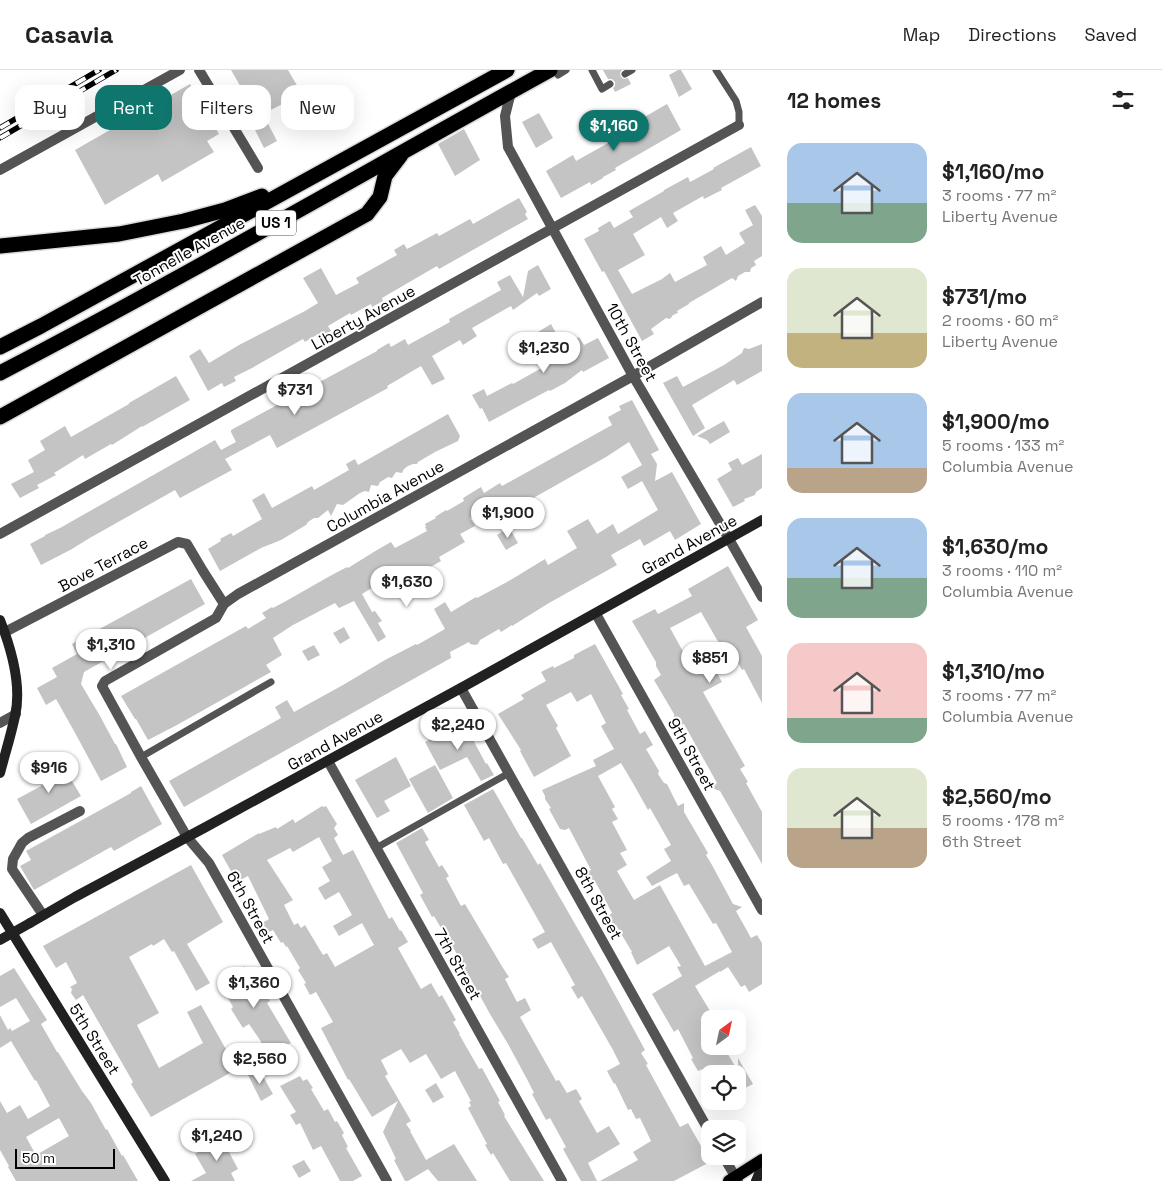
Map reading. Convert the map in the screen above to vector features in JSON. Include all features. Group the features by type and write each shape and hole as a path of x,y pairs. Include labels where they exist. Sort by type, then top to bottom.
{"highway":[{"name":"Tonnelle Avenue","path":"4,343 507,70"},
{"name":"Tonnelle Avenue","path":"0,373 252,237 550,70"},
{"path":"0,417 367,214 380,197 385,176 403,151"},
{"path":"0,246 119,234 165,225 225,210 262,196 292,188"}],"main road":[{"path":"734,1180 762,1160"}],"street":[{"path":"0,170 180,70"},
{"path":"199,70 258,168"},
{"name":"10th Street","path":"511,92 504,116 508,147 633,376 762,597"},
{"name":"Liberty Avenue","path":"0,534 740,125"},
{"name":"Columbia Avenue","path":"141,757 102,686 105,681 216,618 224,604 238,594 633,376 762,302"},
{"name":"Grand Avenue","path":"0,940 75,897 596,614 762,520"},
{"name":"Bove Terrace","path":"5,632 178,542 187,544 224,604"},
{"name":"9th Street","path":"596,614 762,910"},
{"path":"0,620 14,665 17,694 16,714 0,773"},
{"name":"8th Street","path":"461,688 703,1120"},
{"path":"0,724 16,714"},
{"name":"6th Street","path":"141,757 187,837 209,862 387,1181"},
{"name":"7th Street","path":"328,761 562,1181"},
{"path":"43,915 12,869 13,859 22,843 28,838 80,810"},
{"name":"5th Street","path":"0,913 165,1181"},
{"path":"727,1165 734,1180"},
{"path":"756,1181 762,1167"}],"lane":[{"path":"555,70 558,75 566,70"},
{"path":"716,70 736,100 740,112 740,125"},
{"path":"593,71 602,89 610,84"},
{"path":"141,757 271,682"},
{"path":"376,848 509,773"}],"building":[{"path":"231,70 288,70 297,85 281,85 281,105 271,110 271,85 240,85"},
{"path":"603,70 622,70 620,73 621,77 624,79 628,78 631,84 615,92 613,88 615,82 612,79 608,79"},
{"path":"681,70 692,89 679,97 669,75"},
{"path":"182,89 182,130 217,130 219,134 207,141 214,152 162,182 158,174 105,205 75,150 110,130 172,130 172,94"},
{"path":"667,104 681,130 615,168 616,170 591,185 590,182 561,198 546,171 573,155 576,161 610,142 609,140 630,128 629,126"},
{"path":"539,113 553,138 536,148 522,122"},
{"path":"271,129 277,141 264,148 255,130"},
{"path":"464,129 480,160 455,176 438,144"},
{"path":"751,147 761,166 721,188 722,190 704,199 703,196 673,213 678,221 667,228 661,217 633,234 645,255 618,270 632,294 670,273 675,282 707,265 703,257 721,246 726,255 745,243 739,233 753,225 745,210 755,205 762,216 762,256 754,261 756,265 751,268 750,272 745,272 738,276 736,281 732,278 689,303 677,311 678,313 670,319 666,318 651,329 654,334 642,341 604,271 602,272 584,239 599,231 598,228 610,221 614,228 633,217 629,211 664,190 688,177 690,182"},
{"path":"519,198 527,212 525,214 528,219 439,269 437,266 382,298 383,301 372,307 371,304 351,315 350,313 328,326 331,331 320,338 318,334 305,342 303,339 234,377 236,381 224,387 222,383 208,391 189,356 200,349 209,363 318,303 303,278 321,268 336,295 359,283 356,278 397,255 394,250 404,244 407,249 437,233 439,236 470,219 473,224"},
{"path":"538,265 551,289 539,296 537,293 513,310 511,306 472,328 477,336 463,345 460,340 432,356 445,379 432,385 421,366 387,386 388,388 277,448 270,435 225,459 232,470 180,498 175,490 41,565 30,544 215,440 221,450 236,442 231,430 389,343 391,347 405,339 408,345 450,322 449,319 501,290 497,282 510,275 523,297 528,271"},
{"path":"551,324 563,346 579,337 584,345 598,338 609,358 583,372 582,370 565,383 489,422 482,408 480,409 472,395 484,389 487,396 554,361 538,332"},
{"path":"762,344 762,371 737,385 734,380 692,405 705,428 693,436 663,383 677,376 683,387 724,365 742,353 744,348 749,349"},
{"path":"176,376 190,400 85,459 83,455 54,473 56,475 37,485 39,488 20,498 11,484 34,472 28,460 45,450 40,441 65,426 71,437"},
{"path":"632,400 659,450 651,454 657,464 655,481 672,472 701,524 675,540 670,531 644,546 640,539 611,555 617,565 501,632 499,629 480,640 478,644 470,644 469,642 450,652 451,658 184,807 169,781 281,718 275,707 287,700 294,712 385,660 445,629 434,609 445,602 451,612 545,559 548,565 577,548 567,531 588,519 597,534 613,524 618,534 658,510 642,481 628,489 621,477 642,465 629,442 528,501 533,511 509,525 497,504 470,518 475,526 460,534 465,542 439,557 441,561 415,576 411,569 381,585 380,583 362,594 372,612 375,611 382,621 378,623 386,637 378,642 354,601 339,608 335,603 273,638 282,655 266,665 271,672 148,740 121,696 246,626 248,629 266,618 262,613 348,568 391,542 395,548 427,531 425,524 464,501 463,498 481,487 484,493 500,483 502,486 612,425 608,417 621,410 619,406"},
{"path":"448,414 460,436 458,441 435,452 417,464 408,466 402,473 396,472 392,478 388,477 380,482 378,486 371,485 369,492 360,493 343,505 337,504 331,516 328,510 281,540 261,548 220,571 208,549 221,541 220,539 231,533 233,536 262,519 252,500 264,493 272,508 312,486 314,490 349,470 346,464 355,459 358,465"},
{"path":"724,421 730,432 710,444 707,440 697,436"},
{"path":"762,454 762,488 755,495 744,499 745,501 733,507 717,479 732,470 728,463 738,458 742,465"},
{"path":"509,527 518,543 506,550 497,535"},
{"path":"728,566 758,620 746,627 762,656 762,703 744,669 742,670 730,649 724,652 701,612 670,628 696,675 713,666 722,682 703,692 745,766 740,769 762,812 762,864 720,791 709,787 717,783 684,724 681,725 674,717 654,680 661,675 656,662 632,621 655,609 658,614 692,596 688,589"},
{"path":"191,579 205,604 84,672 81,684 116,744 127,767 101,781 56,699 46,705 37,688 57,677 52,668 77,654 72,644"},
{"path":"344,627 350,638 340,644 333,633"},
{"path":"595,644 623,694 621,695 629,709 627,710 640,734 645,731 653,745 646,749 659,771 658,774 664,783 667,784 678,806 684,803 684,812 708,853 706,855 733,904 742,907 736,911 751,938 757,935 762,943 762,984 749,992 745,985 741,987 728,967 695,986 709,1010 701,1010 701,1055 728,1055 734,1065 701,1065 701,1070 698,1071 678,1029 674,1032 652,994 682,976 677,967 681,966 669,946 637,965 632,952 616,925 614,926 608,916 612,913 596,883 592,885 585,873 591,870 569,828 565,830 560,829 545,799 542,790 596,766 593,760 614,749 601,726 606,723 591,694 577,702 571,692 546,705 558,726 556,728 571,756 534,777 521,750 498,714 524,699 521,695 546,681 541,672 574,658 574,655","holes":["621,763 648,810 650,808 671,845 664,849 671,861 646,877 652,886 677,873 684,886 689,884 713,924 716,923 732,952 705,966 660,885 634,900 617,871 627,865 620,853 627,850 612,822 618,819 612,809 615,807 598,776"]},
{"path":"314,645 320,655 308,661 302,651"},
{"path":"464,723 494,775 481,781 467,757 440,770 425,742"},
{"path":"396,757 411,786 384,801 390,811 377,818 355,780"},
{"path":"61,763 81,796 31,824 17,799 43,785 38,776"},
{"path":"435,765 453,798 428,813 409,779"},
{"path":"141,786 162,824 114,851 111,847 34,890 20,866 31,860 26,851"},
{"path":"493,789 538,865 540,863 602,971 645,1050 641,1053 648,1064 646,1065 680,1127 688,1123 701,1146 701,1165 704,1165 674,1181 600,1181 638,1160 633,1152 651,1141 640,1118 636,1119 631,1109 628,1110 607,1071 620,1064 613,1050 582,996 578,999 571,987 575,985 551,942 538,949 532,939 545,932 506,863 503,864 489,838 484,841 464,805"},
{"path":"322,806 326,806 337,824 334,828 338,835 334,838 343,855 353,850 389,919 392,917 408,942 398,948 421,989 431,983 439,997 442,995 456,1020 453,1022 459,1034 479,1069 482,1068 500,1101 498,1102 504,1116 544,1181 510,1181 493,1153 491,1155 485,1145 487,1144 468,1108 471,1106 469,1102 471,1101 455,1071 441,1079 426,1054 410,1063 401,1049 381,1060 388,1074 385,1076 411,1121 406,1124 426,1160 454,1144 477,1181 438,1181 428,1169 405,1181 383,1132 398,1101 372,1117 348,1080 321,1028 333,1022 316,992 310,995 304,984 306,983 298,970 300,968 287,946 283,942 281,943 273,930 269,932 262,923 269,919 248,876 237,882 222,855 259,833 276,827 277,829 293,819 295,823","holes":["319,837 332,861 322,867 330,881 318,888 325,900 339,892 352,915 333,926 339,936 362,923 374,945 335,967 327,953 323,955 305,925 301,928 298,923 294,925 284,905 293,900 267,860 290,848 293,852"]},
{"path":"422,828 429,840 425,842 439,867 442,865 449,876 446,878 461,906 465,904 509,977 505,979 517,1002 525,998 531,1010 520,1017 556,1081 559,1080 567,1093 576,1089 582,1099 579,1101 597,1133 609,1126 620,1144 588,1163 597,1181 581,1181 563,1149 566,1147 550,1118 546,1120 508,1044 453,947 434,916 432,917 420,895 423,893 396,843"},
{"path":"191,865 223,922 187,944 210,983 196,991 174,951 172,952 164,939 129,957 159,1013 137,1025 159,1068 203,1043 187,1012 201,1005 237,1069 151,1117 83,995 76,1000 71,993 72,989 70,987 77,983 66,962 56,968 43,946"},
{"path":"244,966 251,980 256,977 270,1001 267,1003 291,1043 267,1054 249,1024 243,1028 231,1009 233,1007 218,981"},
{"path":"14,968 47,1020 41,1024 57,1052 91,1103 138,1181 16,1181 0,1150 0,1101 7,1113 20,1105 28,1119 50,1106 11,1041 0,1048 0,1015 8,1030 10,1028 12,1031 30,1021 16,998 0,1007 0,976","holes":["59,1118 69,1136 36,1155 26,1137"]},
{"path":"259,1069 273,1094 261,1101 248,1075"},
{"path":"746,1072 753,1084 746,1088"},
{"path":"300,1076 303,1081 307,1079 324,1111 328,1109 335,1122 337,1121 344,1133 342,1135 348,1147 346,1148 362,1176 353,1181 340,1181 321,1146 313,1150 300,1123 296,1125 290,1115 296,1112 280,1086"},
{"path":"436,1083 444,1097 433,1103 425,1090"},
{"path":"224,1137 233,1150 229,1152 238,1169 231,1173 235,1181 191,1181 206,1173 195,1154"},
{"path":"304,1160 311,1171 299,1178 292,1166"}],"railway":[{"path":"0,128 99,70"},
{"path":"0,138 116,70"}]}
